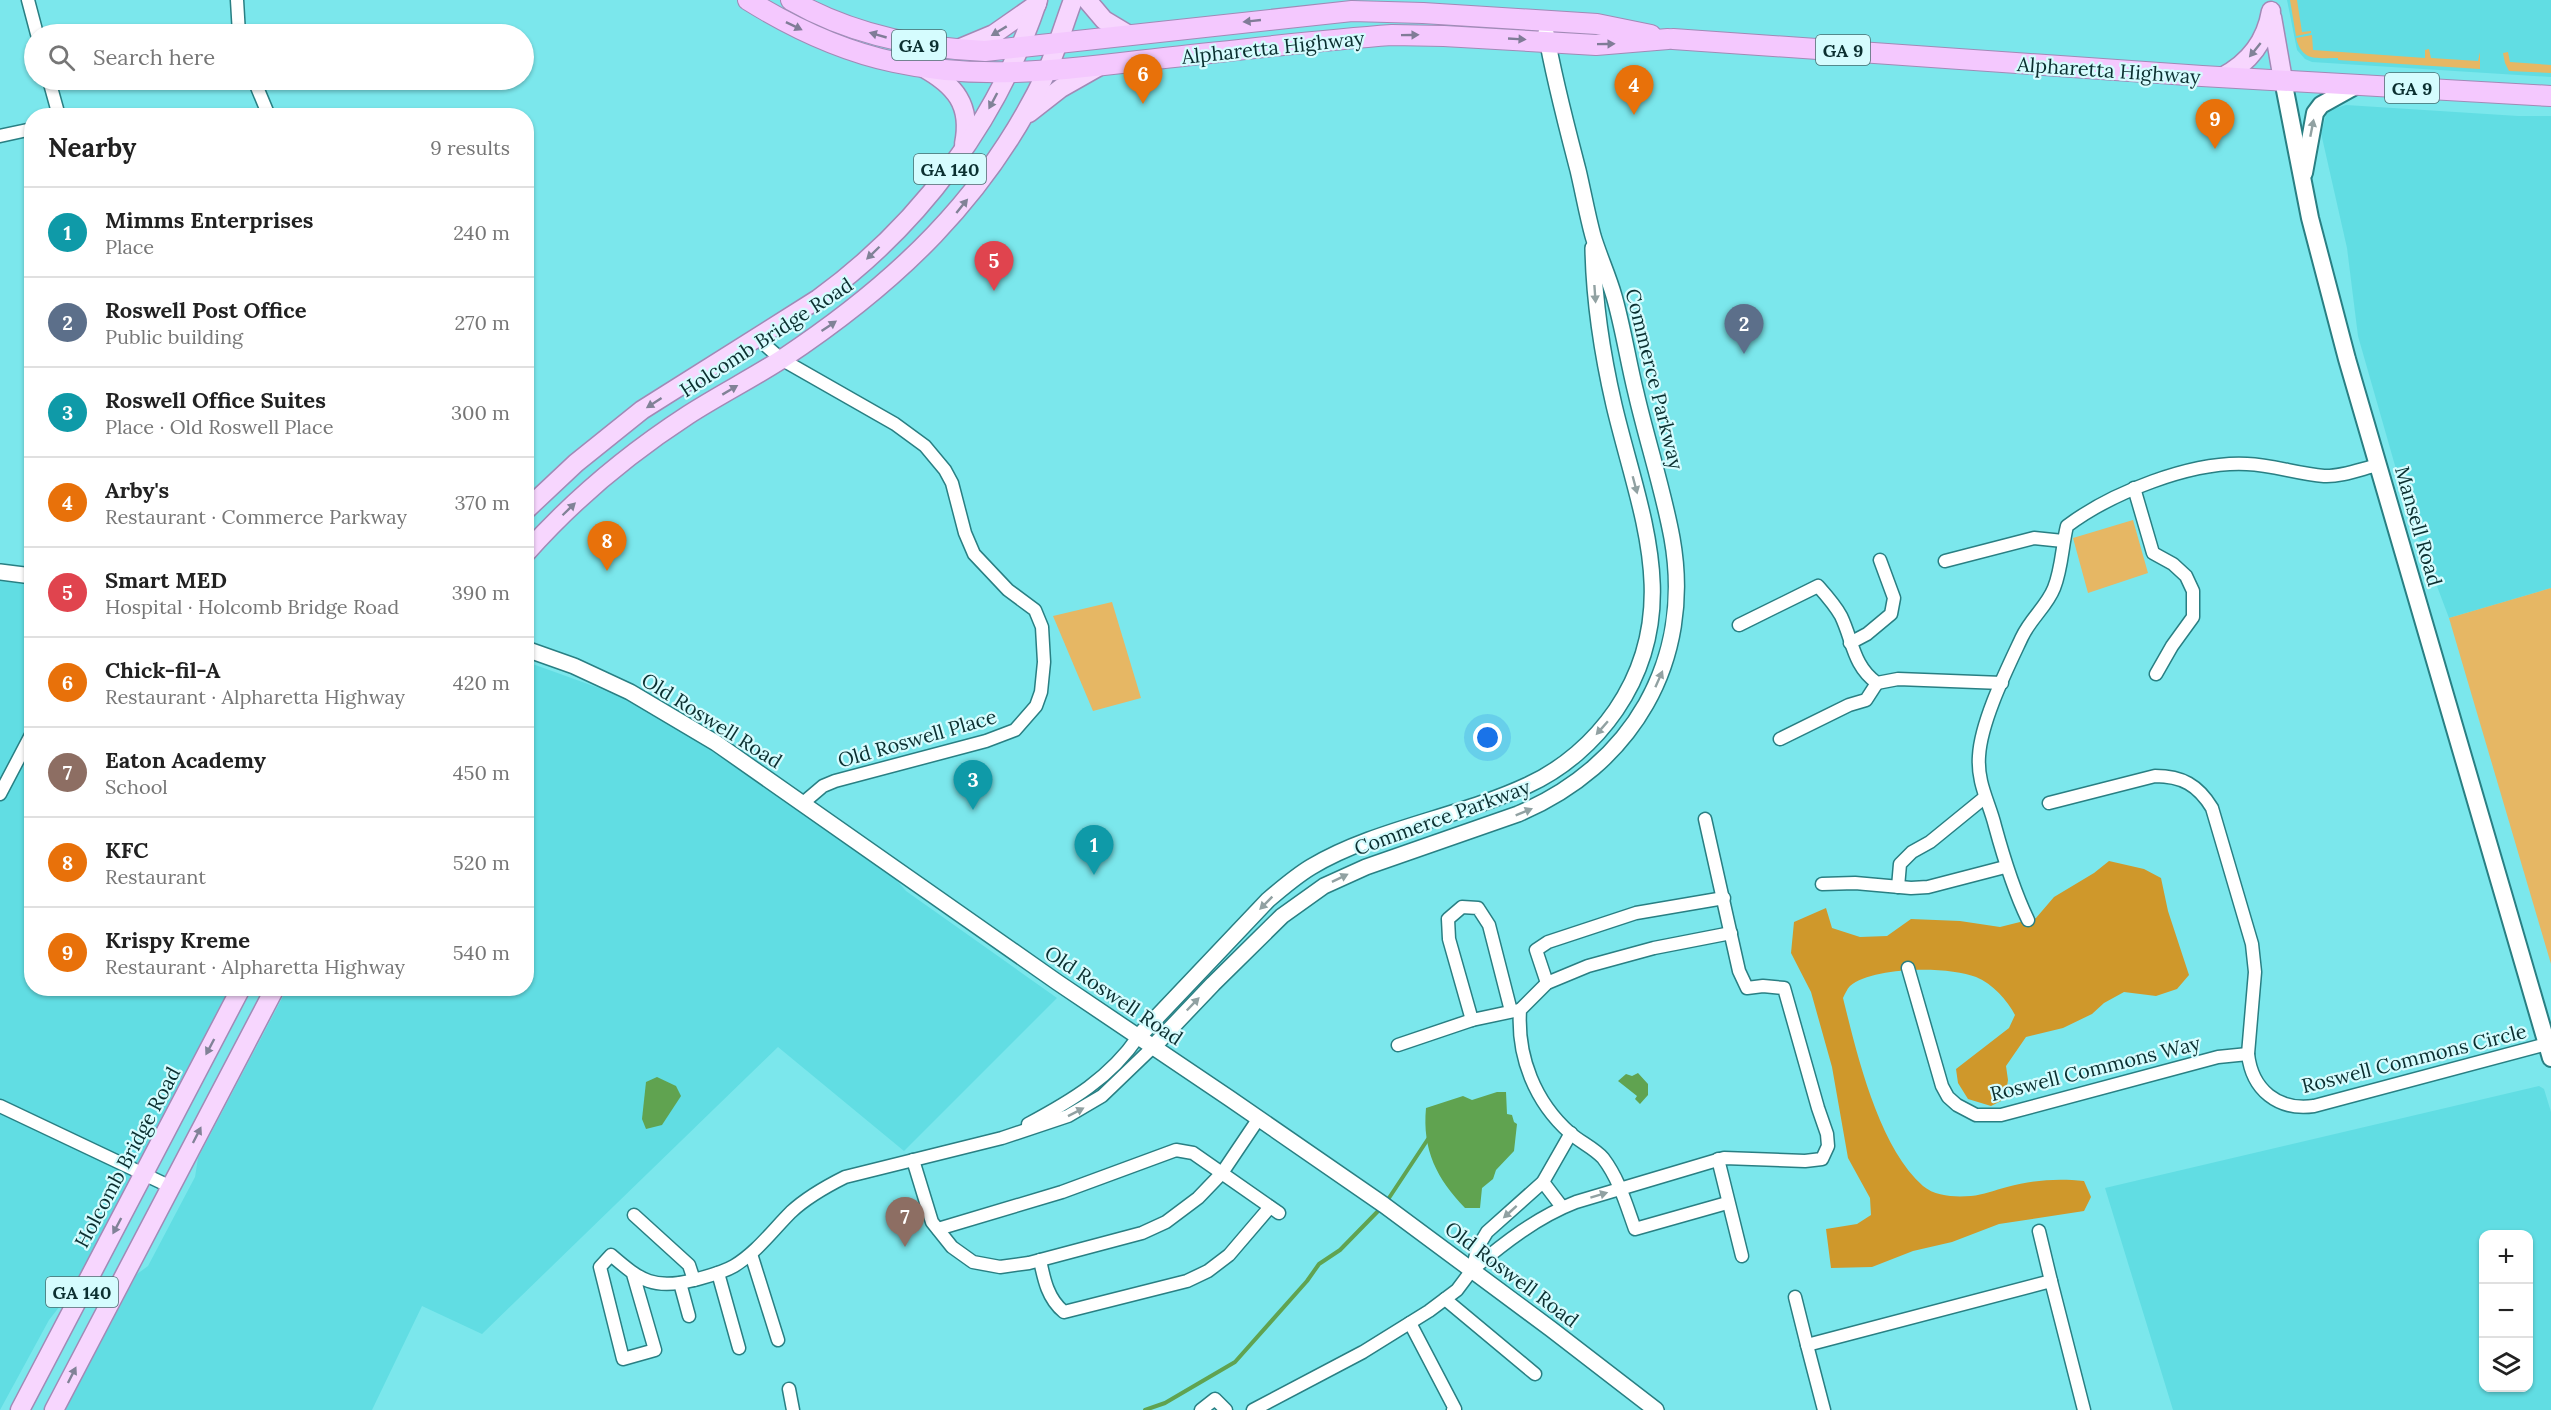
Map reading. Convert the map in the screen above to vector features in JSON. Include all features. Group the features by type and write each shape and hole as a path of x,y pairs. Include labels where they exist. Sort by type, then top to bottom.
{"highway":[{"name":"Alpharetta Highway","path":"748,0 789,23 842,46 883,59 922,67 1008,73 1047,72 1392,35 1596,45 1671,39"},
{"name":"Alpharetta Highway","path":"790,0 823,16 877,35 903,42 956,50 985,51 1019,48 1358,11 1418,7 1615,27 1671,39 2222,77 2551,96"}],"main road":[{"name":"Holcomb Bridge Road","path":"534,545 566,512 628,458 690,414 781,359 860,304 933,239 972,193 1021,120 1047,72 1072,0"},
{"path":"1087,0 1104,20 1129,35"},
{"path":"956,50 994,34 1037,2"},
{"name":"Holcomb Bridge Road","path":"534,503 608,436 642,410 818,299 866,261 924,202 962,151 1008,73 1037,2"},
{"path":"2222,77 2238,67 2258,46 2266,30 2270,5"},
{"name":"Mansell Road","path":"2270,5 2302,186 2324,273 2549,1051"},
{"name":"GA 140","path":"1021,120 1061,88 1098,66"},
{"path":"922,67 948,84 963,106 967,124 962,151"},
{"path":"2302,186 2315,113 2321,105 2357,85"},
{"name":"Holcomb Bridge Road","path":"20,1410 237,996"},
{"name":"GA 140","path":"54,1410 271,996"}],"street":[{"path":"28,0 34,24"},
{"path":"237,0 238,24"},
{"path":"1358,11 1375,0"},
{"name":"Commerce Parkway","path":"1153,1047 1220,976 1282,916 1324,886 1366,867 1518,814 1557,796 1593,770 1628,733 1652,694 1662,672 1674,626 1677,582 1674,550 1616,304 1593,236 1558,94 1544,20"},
{"path":"52,90 57,108"},
{"path":"259,90 266,108"},
{"path":"0,136 24,131"},
{"name":"Commerce Parkway","path":"1138,1037 1268,900 1290,882 1336,854 1510,793 1545,776 1578,753 1621,702 1640,664 1647,643 1652,622 1654,582 1645,522 1614,405 1598,323 1593,236"},
{"name":"Old Roswell Place","path":"756,337 781,359 911,434 936,457 952,483 965,533 974,554 1008,590 1035,610 1039,617 1044,662 1041,692 1036,706 1015,730 986,741 835,781 818,789 803,803"},
{"path":"2028,921 2005,867 1995,824 1984,798 1979,771 1979,754 1982,737 2002,683 2030,621 2054,589 2067,526 2104,501 2134,488 2203,468 2226,464 2260,464 2326,476 2378,465"},
{"path":"2134,488 2153,553 2173,564 2186,576 2193,591 2193,617 2172,646 2156,674"},
{"path":"1945,561 2034,538 2063,541"},
{"path":"1850,643 1867,634 1890,614 1894,598 1880,560"},
{"path":"0,572 24,575"},
{"path":"1739,625 1818,586 1842,618 1854,657 1864,671 1877,682 1898,679 2002,683"},
{"name":"Old Roswell Road","path":"534,653 574,666 658,708 697,731 992,937 1259,1118 1472,1270 1656,1410"},
{"path":"1780,739 1849,705 1866,700 1877,682"},
{"path":"0,794 24,748"},
{"name":"Roswell Commons Circle","path":"2049,803 2155,776 2172,776 2189,782 2203,793 2212,808 2252,945 2255,972 2248,1054 2253,1076 2265,1093 2281,1104 2303,1108 2549,1051"},
{"path":"1898,886 1900,864 1912,852 1930,842 1984,798"},
{"path":"1253,1410 1363,1352 1410,1323 1457,1290 1472,1270 1509,1239 1562,1207 1718,1159 1805,1161 1822,1159 1828,1146 1827,1134 1784,988 1762,986 1747,988 1739,971 1705,819"},
{"path":"1822,884 1864,883 1919,887 1945,884 2005,867"},
{"path":"1547,983 1536,950 1548,942 1636,913 1724,898"},
{"path":"1472,1020 1449,939 1448,919 1462,907 1478,908 1489,925 1516,1011 1533,1088 1546,1108 1570,1133 1601,1156 1621,1188 1635,1229 1727,1203"},
{"path":"1398,1045 1472,1020 1516,1011 1547,983 1588,966 1654,948 1731,933"},
{"name":"Roswell Commons Way","path":"1908,968 1942,1086 1957,1105 1976,1115 2001,1115 2218,1057 2248,1054"},
{"path":"1002,1138 1062,1106 1093,1086 1121,1060 1138,1037"},
{"path":"633,1274 655,1350 623,1359 600,1267 611,1255 633,1274 662,1285 694,1280 732,1268 751,1254 791,1212 824,1187 845,1177 1002,1138 1048,1124 1085,1107 1117,1084 1153,1047"},
{"path":"0,1106 171,1187"},
{"path":"913,1160 920,1190 933,1222 952,1247 973,1262 1000,1267 1040,1260 1142,1233 1166,1222 1198,1198 1222,1173 1259,1118"},
{"path":"1472,1270 1478,1247 1487,1232 1543,1182 1570,1133"},
{"path":"938,1229 1062,1192 1176,1150 1193,1153 1274,1210 1229,1255 1208,1271 1187,1281 1083,1309 1064,1312 1054,1304 1046,1286 1040,1260"},
{"path":"1718,1159 1727,1203 1742,1256"},
{"path":"1543,1182 1562,1207"},
{"path":"634,1215 689,1265 694,1280"},
{"path":"2039,1231 2084,1410"},
{"path":"751,1254 778,1340"},
{"path":"718,1273 739,1348"},
{"path":"1807,1345 2051,1281"},
{"path":"680,1283 689,1316"},
{"path":"1795,1297 1824,1410"},
{"path":"1445,1299 1535,1374"},
{"path":"1410,1323 1455,1409 1453,1410"},
{"path":"789,1389 793,1410"},
{"path":"1201,1410 1215,1399 1226,1410"}],"shaded area":[{"path":"2287,0 2551,0 2551,77 2312,62 2305,59 2297,50"},
{"path":"2290,0 2297,0 2302,32 2311,31 2311,33 2296,36"},
{"path":"2312,35 2313,50 2425,58 2425,50 2429,49 2431,58 2478,61 2480,52 2480,69 2312,57 2303,52 2296,38"},
{"path":"2508,52 2510,62 2551,65 2551,73 2509,71 2503,53"},
{"path":"2346,105 2551,116 2551,588 2449,618 2406,504 2358,336 2347,248 2321,133 2326,115 2330,110"},
{"path":"2133,520 2148,573 2088,593 2073,538"},
{"path":"0,581 24,584 24,996 226,996 90,1257 67,1297 49,1320 0,1410"},
{"path":"2551,588 2551,964 2449,618"},
{"path":"1112,602 1141,698 1093,711 1053,616"},
{"path":"534,665 599,688 651,711 687,731 892,875 906,891 1057,998 904,1151 778,1047 482,1334 422,1306 372,1410 65,1410 137,1274 148,1266 195,1177 198,1158 283,996 534,996"},
{"path":"2109,861 2144,869 2161,878 2168,911 2189,975 2177,989 2156,996 2124,992 2104,1003 2092,1014 2063,1028 2026,1037 2006,1066 2008,1080 2005,1099 1991,1106 1968,1099 1958,1083 1956,1069 2009,1028 2015,1015 1999,993 1982,980 1964,973 1948,971 1893,971 1861,979 1850,986 1843,998 1871,1098 1882,1124 1893,1148 1907,1169 1923,1186 1940,1194 1965,1196 1980,1195 2036,1181 2084,1181 2091,1197 2084,1211 1999,1224 1952,1242 1913,1251 1872,1267 1831,1268 1826,1229 1857,1224 1871,1215 1870,1198 1848,1158 1832,1067 1811,992 1791,953 1794,922 1826,908 1832,928 1860,937 1887,936 1911,919 1960,921 2000,927 2036,918 2054,897 2094,873"},
{"path":"1638,1073 1648,1084 1648,1095 1640,1104 1635,1099 1637,1096 1618,1081 1626,1074 1632,1076"},
{"path":"657,1077 676,1086 681,1096 662,1125 646,1129 642,1119 646,1082"},
{"path":"2539,1086 2544,1089 2551,1112 2551,1410 2173,1410 2105,1188"},
{"path":"1497,1092 1506,1092 1507,1114 1512,1115 1517,1124 1514,1151 1496,1170 1493,1179 1482,1188 1480,1208 1465,1208 1439,1175 1434,1163 1426,1137 1426,1108 1463,1096 1472,1100"}],"waterway":[{"path":"1387,1201 1428,1139"},
{"path":"1145,1410 1165,1403 1235,1362 1307,1281 1319,1264 1340,1250 1382,1207"}],"place":[{"name":"Chick-fil-A","path":"1143,104"},
{"name":"Arby's","path":"1634,115"},
{"name":"Krispy Kreme","path":"2215,149"},
{"name":"Smart MED","path":"994,291"},
{"name":"Roswell Post Office","path":"1744,354"},
{"name":"KFC","path":"607,571"},
{"name":"Roswell Office Suites","path":"973,810"},
{"name":"Mimms Enterprises","path":"1094,875"},
{"name":"Eaton Academy","path":"905,1247"}]}
